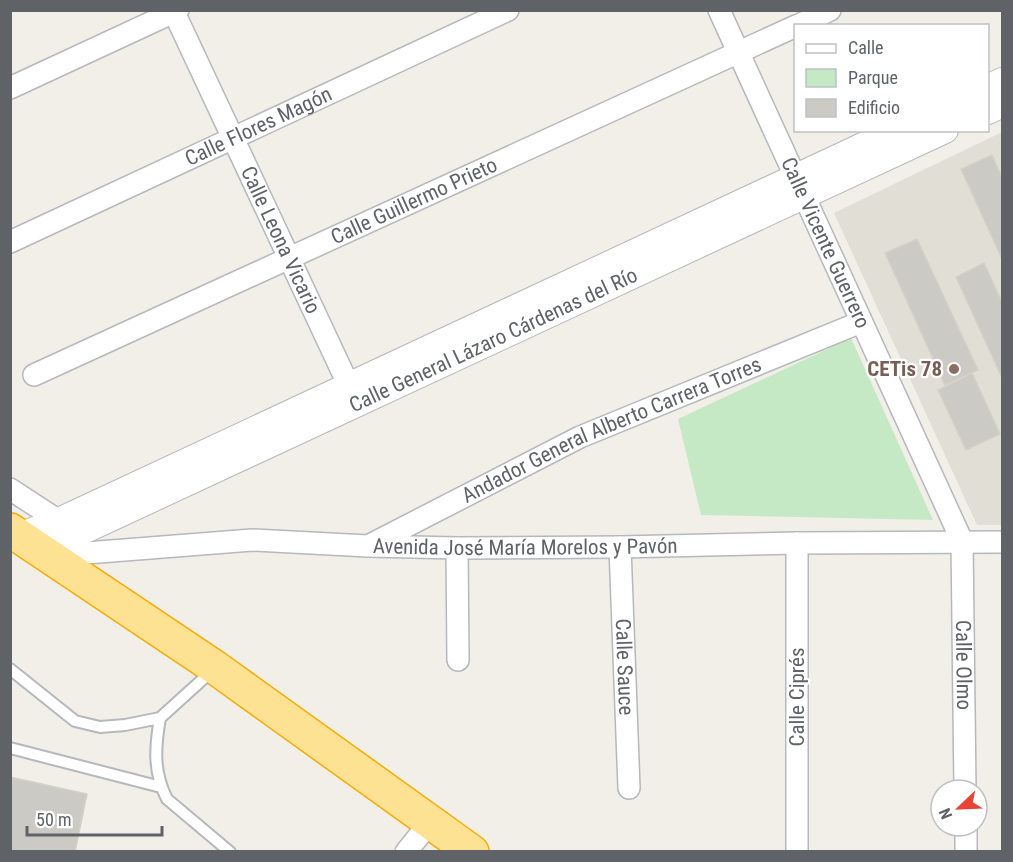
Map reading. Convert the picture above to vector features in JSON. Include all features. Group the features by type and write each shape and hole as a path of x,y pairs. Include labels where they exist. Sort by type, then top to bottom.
{"highway":[{"path":"42,538 216,668 431,821 463,849"}],"street":[{"name":"Calle Flores Magón","path":"10,242 508,10"},
{"name":"Calle Vicente Guerrero","path":"719,10 962,541"},
{"name":"Calle Guillermo Prieto","path":"800,24 830,10"},
{"name":"Calle Leona Vicario","path":"175,11 353,395"},
{"path":"10,88 175,11"},
{"name":"Calle Guillermo Prieto","path":"34,375 290,260 794,27"},
{"name":"Calle General Lázaro Cárdenas del Río","path":"800,187 894,132"},
{"name":"Calle General Lázaro Cárdenas del Río","path":"42,538 800,187 940,132"},
{"name":"Andador General Alberto Carrera Torres","path":"368,546 580,437 861,322"},
{"path":"10,489 42,538"},
{"name":"Avenida José María Morelos y Pavón","path":"42,538 252,540 457,548 1002,542"},
{"name":"Calle Olmo","path":"962,541 965,778"},
{"name":"Calle Ciprés","path":"797,543 797,852"},
{"name":"Calle Sauce","path":"620,547 629,788"},
{"path":"457,548 458,660"},
{"path":"406,852 431,821"}],"lane":[{"path":"10,669 75,721 100,727 160,718 216,668"},
{"path":"160,718 155,745 156,769 167,799 230,852"},
{"path":"10,748 161,787"}],"shaded area":[{"name":"CETis 78","path":"1002,132 1002,525 977,525 834,213"}],"green space":[{"path":"851,338 933,520 701,515 678,419"}],"building":[{"path":"992,155 1002,178 1002,259 961,169"},
{"path":"917,239 978,370 945,385 885,253"},
{"path":"984,263 1002,302 1002,378 956,277"},
{"path":"972,373 1000,434 966,450 938,390"},
{"path":"10,777 87,794 75,852 10,852"}],"place":[{"name":"CETis 78","path":"954,369"}]}
